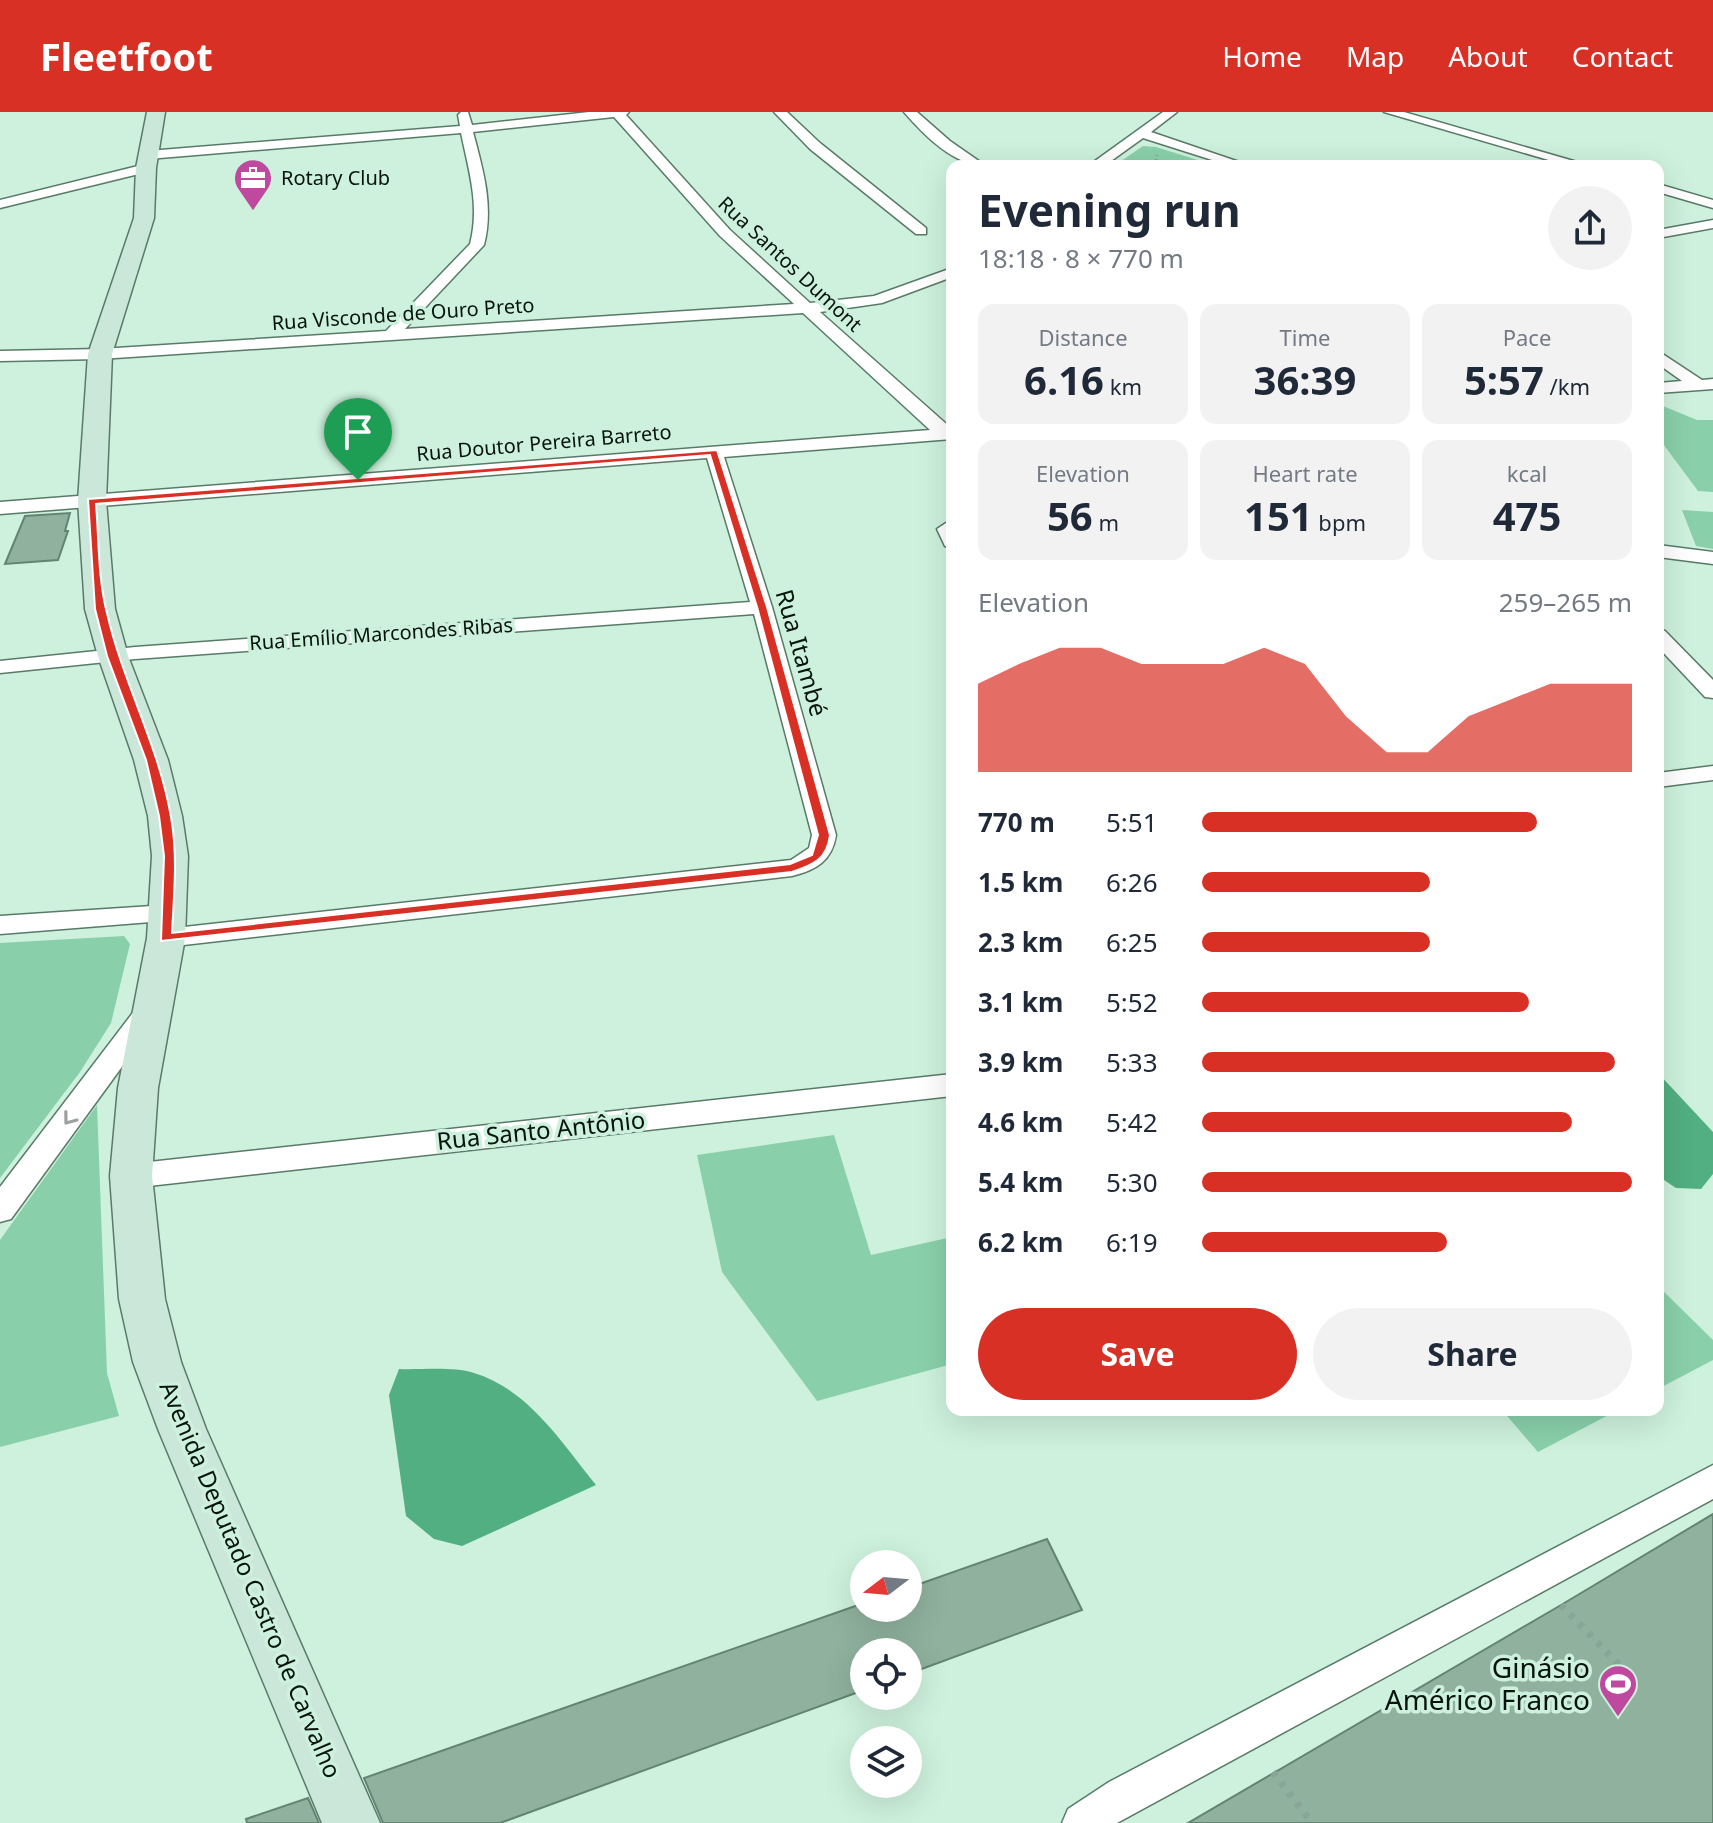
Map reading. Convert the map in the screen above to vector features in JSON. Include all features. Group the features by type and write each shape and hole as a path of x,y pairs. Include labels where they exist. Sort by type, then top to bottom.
{"main road":[{"name":"Avenida Deputado Castro de Carvalho","path":"156,112 147,162 144,218 100,354 92,501 100,609 113,656 151,760 165,816 170,856 166,926 152,1007 130,1056 131,1176 142,1299 157,1362 182,1429 351,1823"}],"street":[{"path":"392,334 477,245 483,230 483,207 464,112"},
{"path":"0,204 147,162 620,112"},
{"name":"Rua Santos Dumont","path":"620,112 691,198 946,432"},
{"path":"780,112 815,146 921,231"},
{"path":"910,112 945,144 970,160"},
{"path":"1104,160 1171,112"},
{"path":"1390,112 1562,160"},
{"path":"1142,133 1225,160"},
{"path":"1664,190 1713,204"},
{"path":"1664,233 1713,224"},
{"name":"Rua Visconde de Ouro Preto","path":"0,356 100,354 808,308 877,300 946,274"},
{"path":"1664,360 1705,385"},
{"path":"1664,388 1705,385"},
{"name":"Rua Doutor Pereira Barreto","path":"0,508 946,435"},
{"name":"Rua Itambé","path":"166,926 806,865 816,858 823,848 824,835 762,607 714,452"},
{"path":"1664,552 1713,558"},
{"name":"Rua Emílio Marcondes Ribas","path":"0,667 762,607"},
{"path":"1664,641 1713,692"},
{"path":"1664,779 1713,773"},
{"path":"0,925 166,926"},
{"path":"0,1210 130,1056"},
{"name":"Rua Santo Antônio","path":"131,1176 946,1086"},
{"path":"1082,1823 1123,1796 1713,1481"}],"path":[{"path":"1561,1605 1626,1672"},
{"path":"1273,1772 1312,1823"}],"shaded area":[{"path":"1143,146 1198,160 1123,160"},
{"path":"1664,406 1697,420 1713,420 1713,492 1698,491 1664,445"},
{"path":"1682,510 1713,512 1713,549 1696,546"},
{"path":"124,936 130,944 111,1023 80,1072 0,1178 0,943"},
{"path":"1664,1079 1713,1132 1713,1174 1701,1189 1676,1188 1664,1180"},
{"path":"97,1105 107,1373 119,1416 0,1447 0,1240"},
{"path":"834,1135 871,1255 946,1238 946,1366 817,1401 722,1272 697,1155"},
{"path":"1664,1292 1713,1340 1713,1360 1664,1386"},
{"path":"399,1369 474,1373 511,1391 557,1435 596,1485 462,1546 434,1539 406,1516 389,1395"},
{"path":"1507,1416 1607,1416 1538,1452"}],"building":[{"path":"70,513 65,531 68,531 58,560 5,564 25,516"},
{"path":"1713,1514 1713,1823 1188,1823 1561,1605"},
{"path":"1047,1539 1082,1610 922,1669 922,1638 850,1638 850,1695 500,1823 383,1823 364,1778 850,1608 850,1622 922,1622 922,1583"},
{"path":"308,1798 319,1823 247,1823 246,1819"}],"place":[{"name":"Rotary Club","path":"253,212"},
{"name":"Ginásio Américo Franco","path":"1618,1718"}],"route":[{"path":"714,452 762,607 824,835 823,848 816,858 806,865 792,868 166,938 170,856 165,816 151,760 113,656 100,609 92,501 358,480 714,452"}]}
